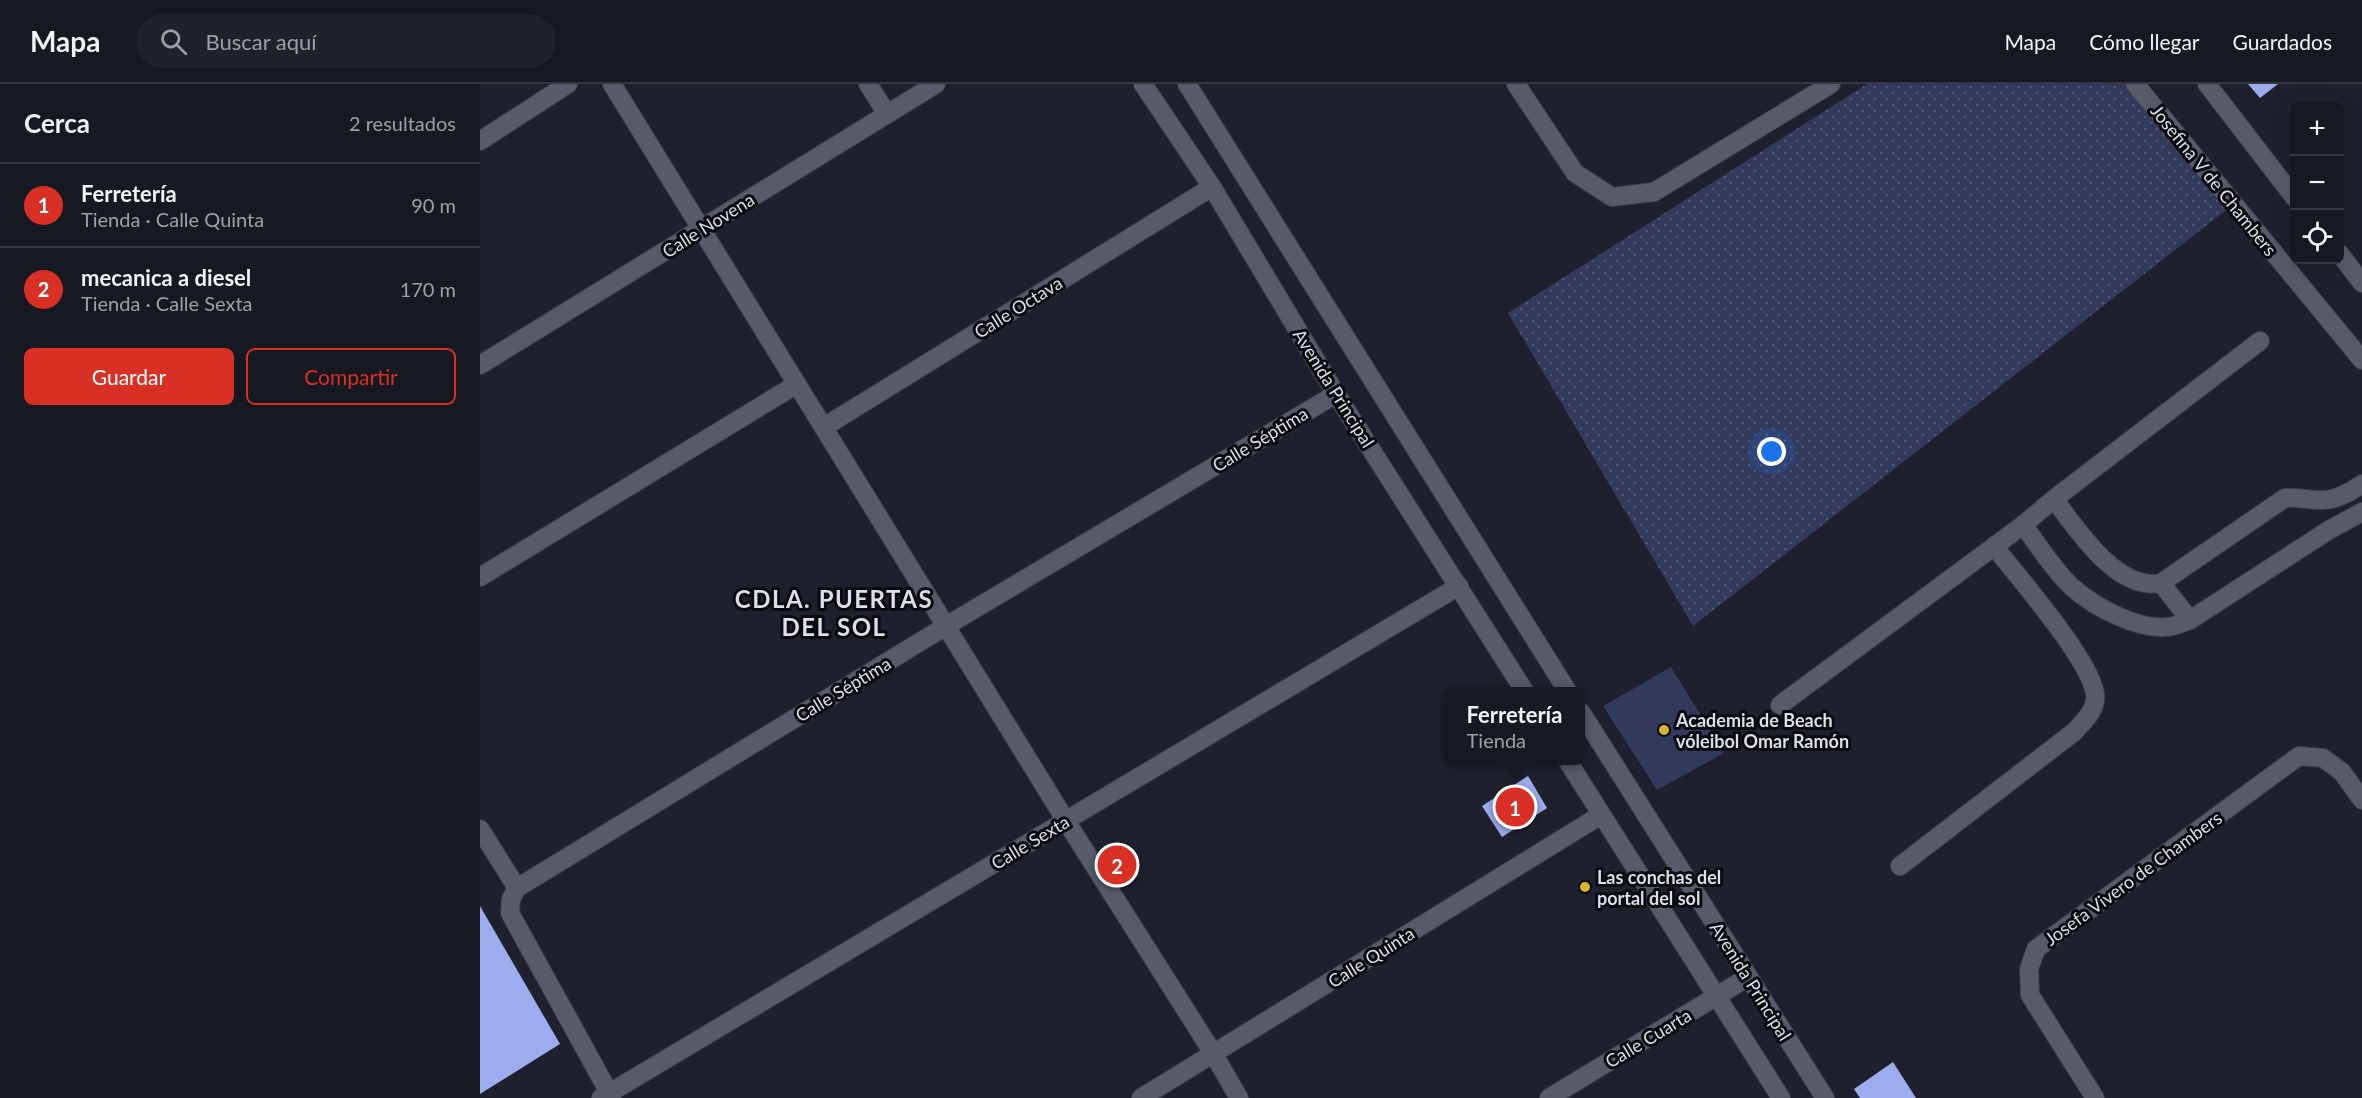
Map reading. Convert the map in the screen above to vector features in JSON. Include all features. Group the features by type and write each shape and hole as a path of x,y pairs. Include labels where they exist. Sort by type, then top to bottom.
{"street":[{"path":"480,141 568,84"},
{"path":"612,84 1239,1098"},
{"path":"868,84 887,114"},
{"name":"Calle Novena","path":"480,365 936,84"},
{"name":"Avenida Principal","path":"1143,84 1212,187 1336,394 1522,687"},
{"name":"Avenida Principal","path":"1187,84 1565,687"},
{"path":"1516,84 1575,173 1612,197 1654,192 1831,84"},
{"name":"Josefina V de Chambers","path":"2135,84 2362,360"},
{"path":"2207,84 2290,190"},
{"name":"Calle Octava","path":"824,428 1212,187"},
{"path":"2344,259 2362,283"},
{"path":"1780,705 2023,525 2260,341"},
{"path":"480,577 796,384"},
{"name":"Calle Séptima","path":"514,894 946,626 1336,394"},
{"path":"2054,499 2094,552 2121,573 2150,585 2161,583 2285,498 2302,497 2322,500 2338,496 2362,484"},
{"path":"2023,525 2072,586 2100,607 2128,621 2149,626 2171,627 2190,620 2362,512"},
{"path":"1900,866 2073,732 2094,707 2095,694 2085,668 2056,625 1994,546"},
{"path":"2161,583 2190,620"},
{"name":"Calle Sexta","path":"608,1096 1459,586"},
{"name":"Avenida Principal","path":"1585,718 1825,1098"},
{"name":"Josefa Vivero de Chambers","path":"2095,1098 2030,995 2029,969 2036,948 2299,756 2323,758 2342,772 2362,800"},
{"name":"Avenida Principal","path":"1570,765 1781,1098"},
{"name":"Calle Quinta","path":"1141,1098 1601,815"},
{"path":"480,829 514,894 510,913 608,1096"},
{"name":"Calle Cuarta","path":"1549,1098 1748,977"}],"shaded area":[{"path":"1867,84 2141,84 2234,204 1693,626 1508,313"},
{"name":"Academia de Beach vóleibol Omar Ramón","path":"1671,667 1724,753 1657,790 1603,706"}],"building":[{"path":"2248,84 2278,84 2260,98"},
{"path":"1528,776 1547,808 1502,837 1482,806"},
{"path":"480,906 560,1044 480,1094"},
{"path":"1893,1062 1916,1098 1860,1098 1854,1089"}],"place":[{"name":"Academia de Beach vóleibol Omar Ramón","path":"1664,730"},
{"name":"Ferretería","path":"1515,807"},
{"name":"mecanica a diesel","path":"1117,865"},
{"name":"Las conchas del portal del sol","path":"1585,887"}],"district":[{"name":"CDLA. PUERTAS DEL SOL","path":"834,612"}]}
